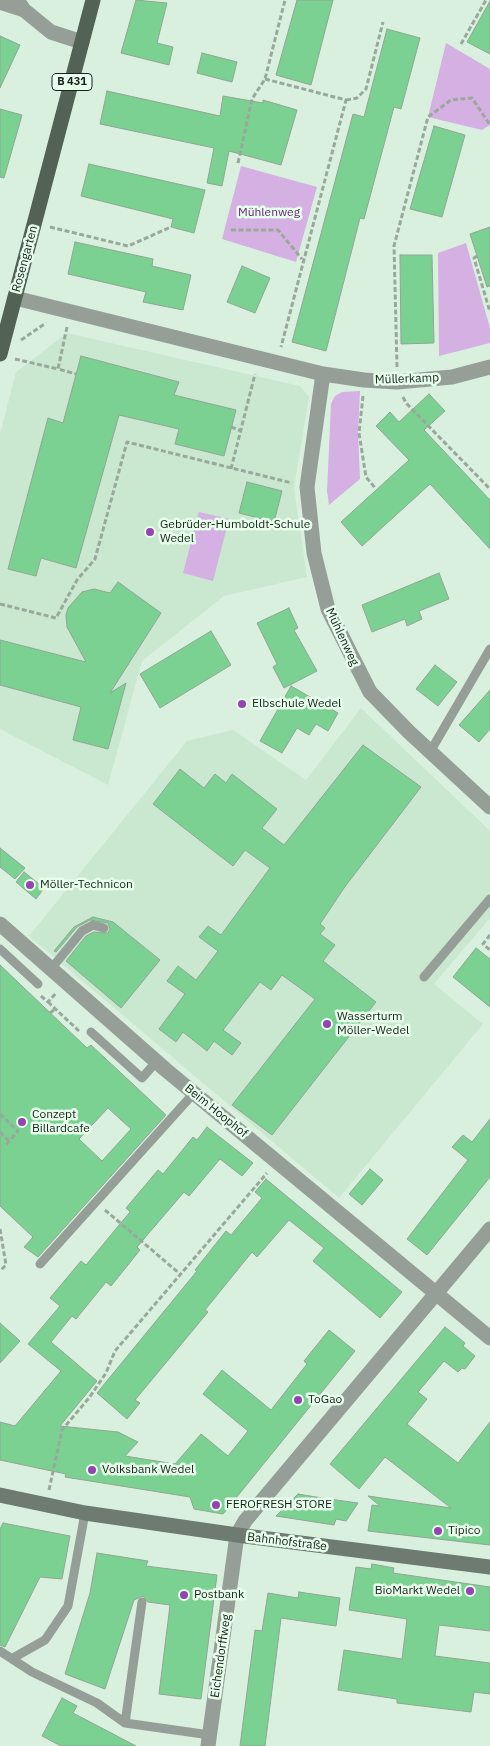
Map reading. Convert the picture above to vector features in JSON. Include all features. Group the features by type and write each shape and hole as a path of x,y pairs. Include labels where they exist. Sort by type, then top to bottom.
{"main road":[{"name":"B 431","path":"82,42 93,0"},
{"name":"Rosengarten","path":"4,356 15,298 82,42"}],"street":[{"path":"0,2 20,5 51,32 82,42"},
{"path":"15,298 323,374"},
{"name":"Müllerkamp","path":"323,374 364,380 397,382 452,377 490,367"},
{"name":"Mühlenweg","path":"323,374 307,487 314,553 328,608 370,692 490,808"},
{"name":"Beim Hoophof","path":"0,924 156,1062 437,1292 490,1338"},
{"path":"238,1535 245,1521 490,1229"},
{"name":"Bahnhofstraße","path":"0,1495 85,1513 490,1568"},
{"name":"Eichendorffweg","path":"209,1741 238,1535"}],"lane":[{"path":"430,752 490,649"},
{"path":"424,977 490,899"},
{"path":"51,969 82,931 93,926 104,928"},
{"path":"0,949 38,984"},
{"path":"87,1033 142,1078 156,1062"},
{"path":"40,1264 97,1203 194,1093"},
{"path":"13,1658 45,1640 68,1606 85,1513"},
{"path":"125,1723 142,1602"},
{"path":"0,1651 32,1672 97,1703 125,1723 209,1741"}],"path":[{"path":"238,163 252,99 265,78 285,0"},
{"path":"461,44 486,0"},
{"path":"265,78 346,100 357,98 366,89 383,22"},
{"path":"490,125 472,98 450,100 428,117 394,246 397,382 406,403 490,489"},
{"path":"277,362 346,100"},
{"path":"35,224 128,246 171,227"},
{"path":"231,230 278,230 303,259"},
{"path":"477,256 474,258 488,297 490,312"},
{"path":"14,345 44,323 52,324"},
{"path":"60,326 77,330"},
{"path":"58,369 67,327"},
{"path":"4,356 76,374"},
{"path":"245,372 264,376"},
{"path":"231,468 242,431 255,374"},
{"path":"364,380 359,433 366,477 376,489"},
{"path":"231,428 242,431"},
{"path":"0,604 56,618 77,580 95,559 127,442 307,487"},
{"path":"490,936 483,944 490,950"},
{"path":"48,1002 87,1033"},
{"path":"50,1013 55,1009"},
{"path":"0,1114 18,1131 6,1145"},
{"path":"0,1132 9,1141"},
{"path":"49,1490 62,1430 89,1398 106,1373 115,1351 277,1161"},
{"path":"97,1203 180,1274"},
{"path":"0,1229 6,1265 0,1271"}],"shaded area":[{"name":"Gebrüder-Humboldt-Schule Wedel","path":"67,333 300,386 309,397 294,488 307,577 224,596 142,661 108,785 0,729 0,434 16,372"},
{"path":"361,708 490,831 490,918 434,984 483,1024 339,1198 29,936 187,741 233,730 306,780"}],"green space":[{"path":"446,43 490,69 490,125 482,130 428,117"},
{"name":"Mühlenweg","path":"241,166 317,187 296,262 222,239"},
{"path":"466,243 490,328 490,343 439,356 438,253"},
{"path":"360,391 358,433 360,479 329,505 327,491 331,404 335,396 342,392"},
{"path":"199,512 229,519 213,581 183,573"}],"building":[{"path":"136,0 167,3 157,43 173,47 169,65 121,53"},
{"path":"297,0 333,0 311,85 276,75"},
{"path":"490,1 490,54 467,42"},
{"path":"387,29 420,38 401,109 394,107 364,219 360,218 326,351 292,342 353,114 364,117"},
{"path":"0,36 20,45 0,88"},
{"path":"202,53 237,62 232,82 197,73"},
{"path":"107,91 220,116 223,96 263,103 263,100 297,110 281,165 229,151 222,186 207,183 214,148 100,124"},
{"path":"0,109 22,115 4,178 0,177"},
{"path":"434,126 465,135 442,217 410,209"},
{"path":"89,164 205,190 194,233 171,227 173,219 81,196"},
{"path":"490,227 490,286 487,287 470,234"},
{"path":"75,242 153,259 152,266 191,275 183,310 143,302 146,292 68,274"},
{"path":"400,255 432,255 434,343 401,344"},
{"path":"242,266 270,278 255,313 227,302"},
{"path":"81,356 179,382 174,395 236,410 224,456 175,444 179,429 119,415 76,568 41,558 36,576 8,569 48,418 63,423"},
{"path":"429,394 445,411 424,430 490,500 490,549 430,484 362,546 341,522 409,460 376,426 390,412 399,422"},
{"path":"247,482 282,491 274,522 239,513"},
{"path":"439,573 449,599 419,611 422,619 407,626 405,619 372,632 362,605"},
{"path":"118,582 161,613 110,693 126,683 108,749 73,740 81,707 0,685 0,640 86,662 67,627 66,615 68,608 82,592 94,589 110,593"},
{"path":"289,608 298,628 294,630 317,671 284,688 273,667 277,664 257,623"},
{"path":"211,631 231,665 160,708 140,674"},
{"path":"435,665 457,682 438,706 416,689"},
{"path":"291,686 338,713 328,731 316,724 309,735 297,728 282,753 260,741"},
{"path":"490,690 490,729 479,742 459,725"},
{"path":"363,745 421,787 344,888 320,924 325,928 320,934 335,945 323,961 376,1002 272,1135 232,1105 315,999 282,975 271,990 260,982 223,1030 241,1043 232,1055 214,1041 207,1051 183,1032 176,1042 159,1029 185,994 167,981 178,966 196,980 218,951 199,937 208,926 221,935 270,868 245,850 233,866 153,804 180,769 204,788 215,774 226,783 232,774 277,809 262,828 284,845"},
{"path":"0,848 25,868 15,879 0,867"},
{"name":"Möller-Technicon","path":"24,872 44,888 36,899 16,882"},
{"path":"93,917 113,922 160,960 121,1008 66,961 86,936 94,932 108,933 110,929 108,923 90,920 77,927 56,952 54,951 74,927"},
{"path":"476,948 490,959 490,1007 453,977"},
{"path":"0,965 87,1048 91,1045 166,1115 38,1257 24,1247 33,1237 0,1206","holes":["108,1108 131,1129 102,1161 79,1139"]},
{"path":"490,1119 490,1177 427,1255 407,1239 468,1160 452,1147 463,1135 472,1142"},
{"path":"207,1127 253,1163 242,1176 220,1159 189,1196 184,1192 137,1247 140,1250 111,1286 106,1282 76,1319 72,1316 51,1342 97,1381 60,1426 118,1432 138,1442 125,1456 175,1464 201,1434 228,1456 248,1431 203,1394 222,1370 271,1410 307,1364 304,1361 329,1330 355,1351 223,1514 194,1509 190,1497 65,1477 66,1474 0,1460 0,1422 15,1426 61,1371 28,1344 60,1306 50,1298 81,1261 86,1265 130,1212 126,1208 158,1170 163,1174 193,1137 197,1140"},
{"path":"370,1169 383,1180 362,1205 349,1194"},
{"path":"266,1179 402,1292 380,1318 313,1261 324,1248 289,1220 257,1257 252,1252 205,1310 208,1312 135,1400 140,1403 127,1419 97,1393 197,1271 195,1270 226,1231 231,1235 262,1198 255,1192"},
{"path":"0,1323 20,1341 0,1363"},
{"path":"445,1327 465,1343 463,1346 475,1356 465,1369 462,1368 458,1372 444,1361 418,1392 427,1399 407,1424 458,1463 490,1422 490,1545 368,1531 372,1505 380,1506 368,1496 451,1508 385,1457 359,1489 330,1464"},
{"path":"298,1494 358,1503 346,1521 336,1519 334,1525 276,1516"},
{"path":"3,1523 70,1536 62,1579 40,1577 5,1647 0,1645 0,1529"},
{"path":"97,1553 148,1561 146,1566 217,1575 201,1699 159,1694 170,1605 148,1602 143,1596 134,1600 105,1689 65,1674 90,1593"},
{"path":"372,1564 394,1568 393,1573 490,1587 490,1631 439,1625 435,1656 490,1663 490,1694 474,1692 471,1712 397,1703 397,1699 338,1690 344,1650 402,1659 407,1619 349,1610 356,1567 371,1569"},
{"path":"299,1592 340,1598 336,1626 281,1618 265,1746 240,1746 255,1630 262,1631 268,1593 298,1598"},
{"path":"62,1698 77,1706 73,1713 136,1746 61,1746 42,1736"}],"place":[{"name":"Gebrüder-Humboldt-Schule Wedel","path":"150,532"},
{"name":"Elbschule Wedel","path":"242,704"},
{"name":"Möller-Technicon","path":"30,885"},
{"name":"Wasserturm Möller-Wedel","path":"327,1024"},
{"name":"Conzept Billardcafe","path":"22,1122"},
{"name":"ToGao","path":"298,1400"},
{"name":"Volksbank Wedel","path":"92,1470"},
{"name":"FEROFRESH STORE","path":"216,1505"},
{"name":"Tipico","path":"438,1531"},
{"name":"BioMarkt Wedel","path":"470,1591"},
{"name":"Postbank","path":"184,1595"}]}
